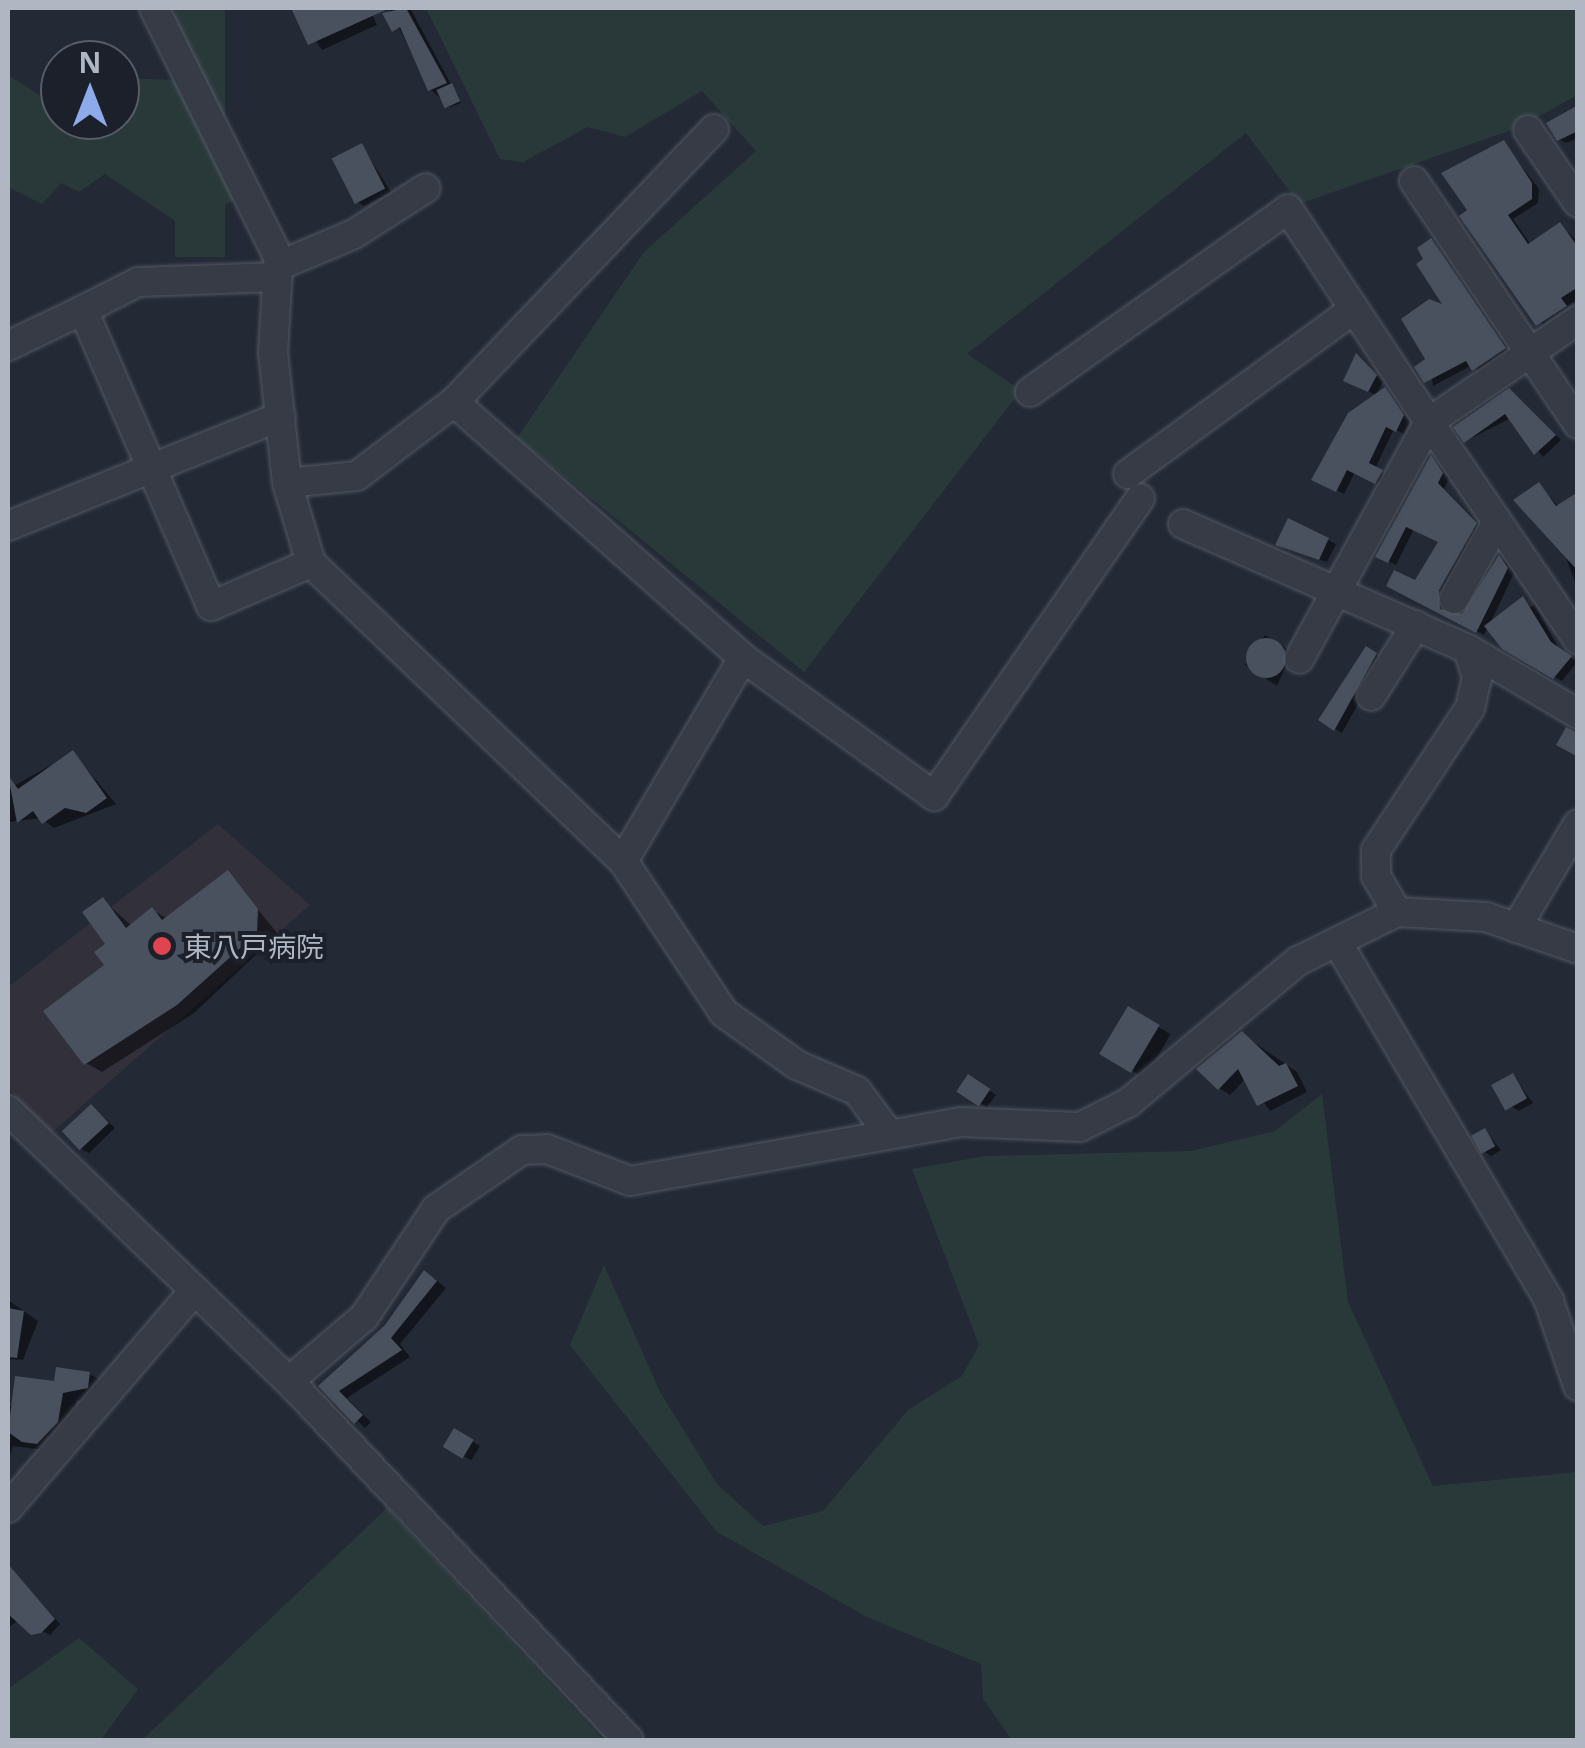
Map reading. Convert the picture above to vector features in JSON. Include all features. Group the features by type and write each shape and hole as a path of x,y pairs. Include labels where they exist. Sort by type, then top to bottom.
{"street":[{"path":"154,8 279,270 286,483 311,563 622,861 724,1013 797,1065 856,1091 888,1134"},
{"path":"286,483 357,476 454,402 714,129"},
{"path":"1528,130 1578,203"},
{"path":"1414,182 1578,424"},
{"path":"8,346 138,282 279,270 354,234 426,188"},
{"path":"1030,392 1288,209 1578,640"},
{"path":"454,402 743,658 934,796 1134,486 1354,309"},
{"path":"83,310 211,606 311,563"},
{"path":"1299,659 1342,594 1429,422 1578,320"},
{"path":"8,526 281,416"},
{"path":"1454,599 1497,522"},
{"path":"1183,524 1468,649 1578,714"},
{"path":"1372,696 1416,625"},
{"path":"1397,912 1376,876 1376,850 1470,708 1477,678 1468,649"},
{"path":"622,861 743,658"},
{"path":"1516,928 1578,824"},
{"path":"289,1382 364,1316 436,1209 502,1158 547,1149 630,1181 960,1122 1080,1128 1128,1104 1263,985 1397,912 1456,911 1578,949"},
{"path":"1338,942 1548,1302 1578,1386"},
{"path":"8,1110 289,1382 628,1740"},
{"path":"8,1508 194,1291"}],"shaded area":[{"path":"175,8 225,8 225,257 175,257"},
{"path":"426,8 1577,8 1577,95 1520,127 1299,204 1246,133 967,354 1021,390 804,672 517,438 644,252 756,151 702,91 625,137 588,127 523,162 500,159"},
{"path":"8,75 40,95 40,140 140,140 140,79 176,80 234,200 184,227 105,174 79,192 61,183 42,204 8,187"},
{"name":"東八戸病院","path":"218,824 310,905 48,1136 8,1088 8,987"},
{"path":"1322,1094 1348,1302 1433,1486 1577,1472 1577,1740 1012,1740 983,1699 981,1664 869,1618 717,1532 570,1345 604,1265 660,1392 717,1484 763,1526 823,1511 908,1410 962,1376 979,1345 912,1169 985,1156 1191,1151 1275,1131"},
{"path":"387,1508 603,1740 142,1740"},
{"path":"79,1638 138,1689 101,1740 8,1740 8,1689"}],"building":[{"path":"291,8 390,8 308,45"},
{"path":"406,8 447,83 428,91 400,27 392,32 382,13"},
{"path":"452,83 460,101 445,108 436,90"},
{"path":"1578,105 1578,131 1557,141 1546,123"},
{"path":"1504,140 1532,183 1532,199 1508,215 1528,244 1560,222 1578,247 1578,287 1561,298 1567,306 1536,326 1459,216 1467,210 1441,173"},
{"path":"362,143 385,188 355,204 332,158"},
{"path":"1431,238 1506,348 1472,371 1466,361 1424,383 1414,367 1425,359 1401,319 1429,299 1442,304 1416,264 1423,259 1417,248"},
{"path":"1356,353 1377,375 1368,392 1343,381"},
{"path":"1385,387 1404,415 1396,432 1386,427 1369,463 1383,470 1375,484 1347,470 1336,492 1311,480 1348,413"},
{"path":"1509,388 1556,435 1534,455 1505,414 1464,443 1453,427"},
{"path":"1431,455 1443,473 1438,483 1477,523 1439,590 1440,609 1462,614 1499,555 1508,568 1476,633 1386,586 1394,570 1415,580 1438,542 1406,527 1388,563 1375,557"},
{"path":"1539,482 1556,506 1578,492 1578,571 1513,500"},
{"path":"1288,518 1329,538 1319,560 1275,545"},
{"path":"1523,596 1551,642 1572,656 1553,679 1502,649 1484,626"},
{"path":"1266,638 1280,644 1286,658 1280,672 1266,678 1252,672 1246,658 1252,644"},
{"path":"1366,646 1377,653 1334,731 1318,720"},
{"path":"1566,727 1578,733 1578,757 1556,745"},
{"path":"73,750 107,798 86,813 65,808 42,824 33,811 17,823 8,775 18,789"},
{"path":"228,870 258,909 257,933 177,1005 84,1065 43,1011 104,965 94,952 105,944 82,912 103,897 126,928 152,907 162,920"},
{"path":"1128,1006 1160,1025 1131,1073 1099,1054"},
{"path":"1242,1031 1279,1066 1286,1063 1298,1086 1257,1106 1238,1069 1218,1090 1196,1069"},
{"path":"1513,1073 1527,1098 1505,1110 1491,1085"},
{"path":"968,1074 990,1089 979,1107 956,1091"},
{"path":"91,1104 109,1123 79,1150 62,1131"},
{"path":"1485,1128 1495,1146 1481,1154 1471,1136"},
{"path":"424,1270 437,1281 391,1338 402,1350 339,1391 363,1415 354,1424 318,1386 385,1325"},
{"path":"8,1308 24,1311 17,1358 8,1357"},
{"path":"56,1367 90,1372 88,1388 63,1393 58,1422 37,1444 22,1442 8,1432 15,1376 54,1381"},
{"path":"454,1428 474,1440 462,1459 443,1447"},
{"path":"8,1564 55,1619 41,1633 31,1635 8,1614"}],"place":[{"name":"東八戸病院","path":"162,946"}]}
